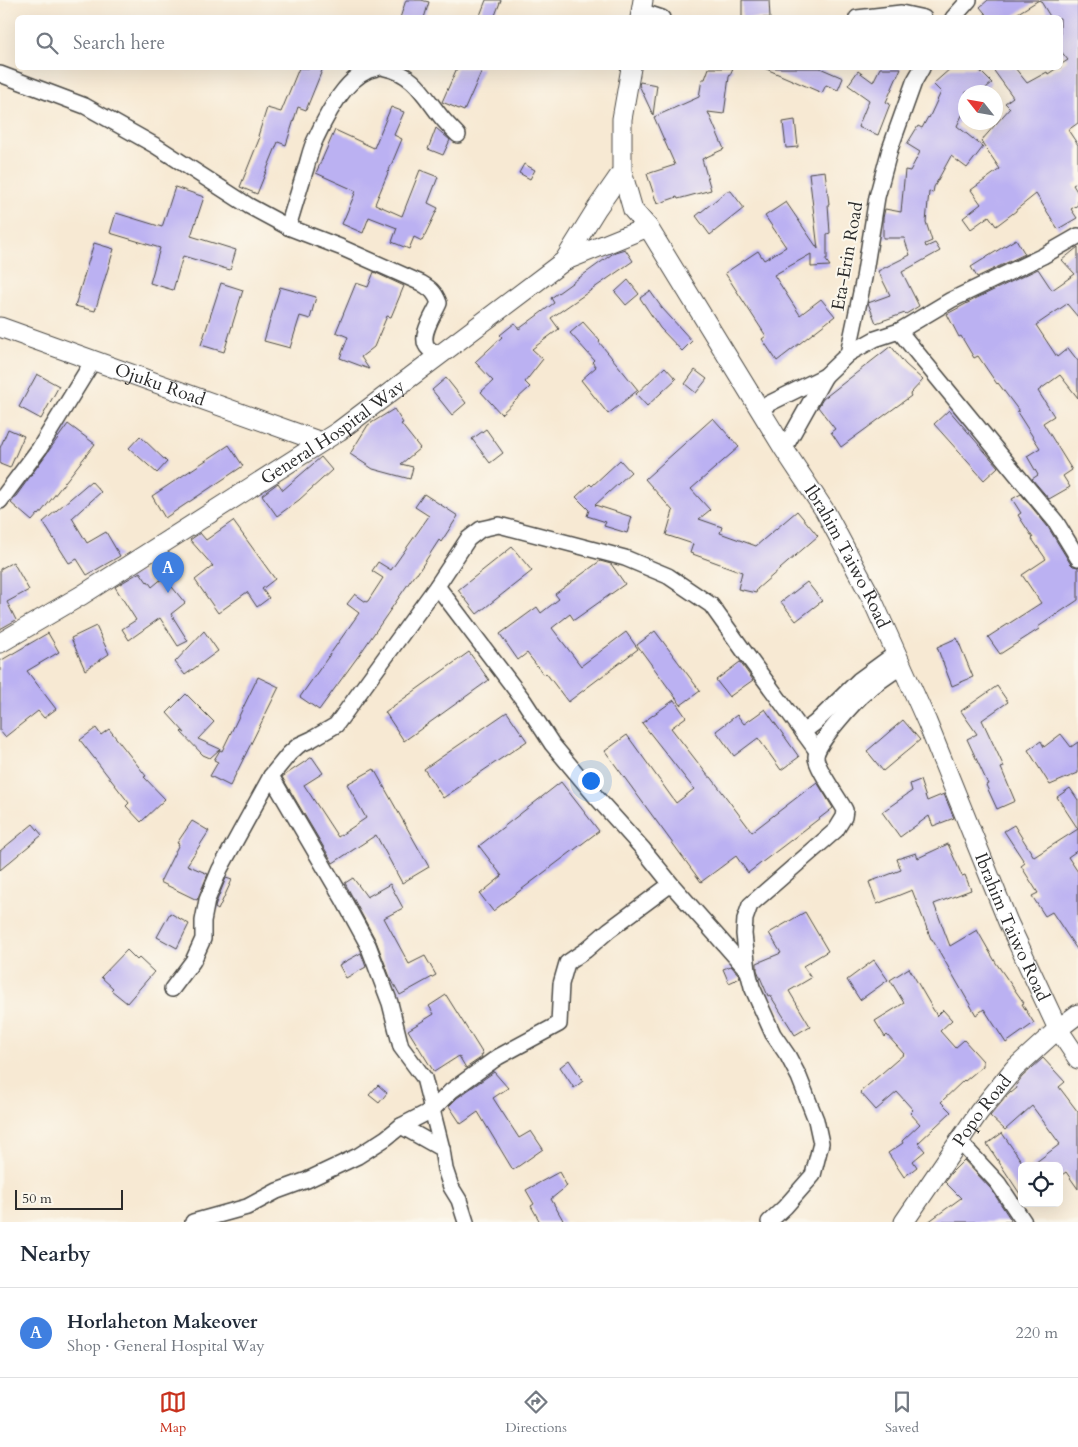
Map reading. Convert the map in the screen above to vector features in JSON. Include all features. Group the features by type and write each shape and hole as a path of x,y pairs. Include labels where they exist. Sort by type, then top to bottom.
{"main road":[{"name":"Ibrahim Taiwo Road","path":"631,70 622,119 622,172 633,210 648,227 784,449 825,510 871,597 928,722 1008,922 1058,1029 1078,1058"},
{"name":"General Hospital Way","path":"0,643 82,595 321,442 440,355 564,261 622,172"},
{"path":"564,261 648,227"},
{"name":"Ojuku Road","path":"0,328 321,442"},
{"name":"Popo Road","path":"904,1222 979,1112 1014,1069 1058,1029 1078,1014"}],"street":[{"path":"956,15 969,0"},
{"path":"641,10 654,15"},
{"path":"890,15 907,15"},
{"path":"288,227 315,140 332,108 346,88 356,77 368,70"},
{"path":"396,70 409,78 421,90 442,118 458,135"},
{"name":"Eta-Erin Road","path":"848,354 864,278 877,197 890,149 914,82 921,70"},
{"path":"0,74 84,106 156,146 249,206 288,227 340,247 430,289 436,295 439,303 425,333 424,341 428,348 440,355"},
{"path":"784,449 825,376 848,354 875,339 899,331 951,300 1043,256 1078,236"},
{"path":"899,331 1056,522 1078,558"},
{"path":"0,501 39,449 93,360"},
{"path":"760,408 825,376"},
{"path":"172,989 193,961 203,939 204,920 210,892 220,869 271,776 299,745 336,725 468,539 481,529 500,525 624,558 668,576 711,604 817,751"},
{"path":"436,586 524,701 552,744 748,971"},
{"path":"803,732 815,723 858,680 899,659"},
{"path":"769,1222 813,1175 821,1143 816,1120 809,1102 788,1056 770,1027 752,987 748,971 744,934 745,919 750,905 836,830 844,818 845,810 818,768 817,751 847,711 899,659"},
{"path":"271,776 368,945 390,1003 401,1047 424,1078 442,1149 445,1169 451,1187 459,1200 466,1222"},
{"path":"193,1222 247,1207 277,1191 316,1176 358,1156 401,1126 432,1110 451,1091 498,1057 559,1024 561,984 567,963 671,884"},
{"path":"401,1126 442,1149"},
{"path":"959,1141 998,1183 1024,1222"}],"building":[{"path":"406,0 429,2 425,15 401,15"},
{"path":"486,0 501,0 495,15 480,15"},
{"path":"742,0 769,0 770,15 742,15"},
{"path":"988,0 1039,0 1015,15 987,15 980,7"},
{"path":"1040,0 1078,0 1078,123 1068,130 1078,145 1078,182 1073,185 1078,193 1078,205 1071,209 1077,218 1058,229 1036,194 996,226 989,216 971,229 963,218 981,204 971,190 1000,169 981,141 991,130 1003,130 1003,116 1010,108 1005,103 1013,97 993,70 1017,70 1027,83 1047,72 1048,74 1054,70 1063,70 1063,63 1068,60 1063,54 1063,15 1049,15"},
{"path":"298,70 322,70 306,110 298,107 286,145 278,142 257,194 240,187 260,137 258,136 267,108 281,112"},
{"path":"456,70 482,70 464,111 442,102"},
{"path":"708,70 732,70 729,77 724,114 708,112 724,149 702,159 711,190 678,199 677,197 657,204 647,174 675,165 654,117 699,97 702,79 705,79"},
{"path":"769,70 825,70 843,78 838,90 826,85 822,93"},
{"path":"879,70 900,70 886,102 890,104 878,135 858,127 869,100 848,85 858,71 873,82"},
{"path":"949,70 979,70 992,83 990,85 958,85 958,130 962,130 983,147 967,168 951,156 934,187 933,193 929,192 926,222 932,241 925,244 926,247 935,243 940,251 902,272 919,306 906,314 876,323 868,303 890,295 878,271 910,255 904,238 883,238 885,209 901,212 905,170 910,171 920,152 907,144 918,126 922,128 929,118 941,92 933,84"},
{"path":"640,82 657,85 653,115 639,85"},
{"path":"391,107 404,112 394,135 402,139 375,204 402,216 420,170 438,177 428,203 438,208 422,241 414,237 409,249 392,242 397,228 369,217 363,233 342,224 356,191 316,173 335,130 374,148"},
{"path":"795,120 798,147 786,148 783,122"},
{"path":"436,128 450,140 443,155 428,149"},
{"path":"524,164 535,170 530,179 519,173"},
{"path":"825,171 830,233 827,234 827,259 825,259 830,266 811,267 811,254 774,275 800,315 821,299 835,316 777,361 762,339 766,336 725,273 758,251 764,260 786,247 765,216 786,202 818,249 809,173"},
{"path":"175,187 204,197 191,236 236,250 230,270 183,256 173,290 150,283 160,248 110,233 116,213 162,227"},
{"path":"727,191 731,191 744,208 710,235 696,216"},
{"path":"1016,239 1025,254 977,277 971,267"},
{"path":"94,243 114,249 95,311 75,306"},
{"path":"1078,247 1078,317 1067,304 1036,325 1057,357 1068,348 1078,361 1078,398 1060,375 1038,391 1054,416 1043,423 1072,470 1063,476 1070,487 1049,499 1032,479 1038,475 1027,456 1040,448 1017,412 1019,411 997,384 978,356 974,358 961,336 959,337 947,314 1038,269 1052,290 1075,274 1062,260"},
{"path":"625,249 633,261 551,318 559,329 532,349 543,359 525,382 530,387 501,414 481,392 493,381 475,362 502,337 500,335 515,323 519,329 554,303 551,298 615,252"},
{"path":"374,272 404,286 391,317 387,316 374,347 361,357 369,369 340,358 348,337 336,332 356,283 368,287"},
{"path":"628,280 639,294 626,305 615,292"},
{"path":"221,283 243,290 224,352 201,345"},
{"path":"280,287 316,297 310,319 300,316 290,348 264,341"},
{"path":"650,291 662,308 692,341 682,351 660,328 640,298"},
{"path":"583,322 638,390 608,414 581,380 596,367 592,362 594,360 570,333"},
{"path":"891,346 905,364 923,380 910,394 911,396 841,447 831,432 835,429 818,407 823,399"},
{"path":"665,367 676,379 647,406 636,394"},
{"path":"695,370 707,379 696,393 685,384"},
{"path":"37,374 59,386 41,419 19,407"},
{"path":"446,378 466,403 452,415 432,390"},
{"path":"394,409 403,423 401,424 420,448 401,464 413,467 410,479 373,469 350,454 368,425"},
{"path":"949,410 998,467 984,480 934,424"},
{"path":"713,418 739,447 691,489 710,510 699,519 722,527 720,533 756,546 797,511 818,536 757,589 756,593 738,589 742,572 690,553 693,544 666,535 673,511 645,479"},
{"path":"68,424 95,444 39,515 32,521 11,503"},
{"path":"8,429 24,436 10,468 0,464 0,448"},
{"path":"486,429 503,453 490,463 472,439"},
{"path":"140,436 167,462 157,473 129,448"},
{"path":"229,445 243,466 165,518 152,496"},
{"path":"321,457 332,470 299,500 277,516 262,495 278,483 283,490"},
{"path":"620,460 631,472 595,505 632,517 627,533 604,526 606,522 587,516 589,510 576,497 590,484 592,486"},
{"path":"91,481 101,492 72,518 87,543 106,532 120,556 87,575 77,559 69,563 43,522"},
{"path":"424,494 458,516 319,710 300,697 359,613 347,604 355,594 366,602 368,601 383,578 372,571 378,562 391,570 429,516 415,507"},
{"path":"1021,494 1048,527 1070,563 1078,567 1078,600 1038,627 1039,629 1000,654 988,637 1041,603 1022,575 1046,559 1018,515 1021,513 1012,499"},
{"path":"233,521 275,579 262,589 269,598 257,607 247,592 218,613 195,580 213,566 190,540 200,533 206,540"},
{"path":"512,547 532,571 477,614 458,590"},
{"path":"600,561 611,564 625,584 574,620 570,614 552,628 581,666 626,632 638,649 568,702 546,673 544,675 527,653 518,660 500,634 537,607 541,613 559,599 555,594"},
{"path":"13,562 29,590 7,602 16,620 0,629 0,569"},
{"path":"140,572 152,587 164,577 185,603 171,614 188,641 178,646 160,618 129,640 122,629 136,620 115,587"},
{"path":"807,582 822,601 796,621 781,602"},
{"path":"96,626 109,654 85,670 71,638"},
{"path":"204,631 218,651 185,675 175,662"},
{"path":"655,631 700,691 681,705 637,645"},
{"path":"48,633 59,652 27,671 56,709 44,718 38,711 5,737 0,731 0,661"},
{"path":"957,638 973,677 952,686 937,647"},
{"path":"469,652 489,680 404,741 385,712"},
{"path":"740,662 753,680 729,697 716,680"},
{"path":"258,677 279,687 230,786 210,776 218,762 214,760 220,750 222,751"},
{"path":"997,686 1008,702 982,720 1004,767 1001,768 1015,801 997,809 986,785 988,784 967,739 977,734 961,711"},
{"path":"186,694 214,722 198,739 220,749 210,758 203,755 181,732 185,733 167,713"},
{"path":"674,700 686,717 671,728 752,832 817,782 833,808 748,873 736,856 701,882 605,751 627,735 676,803 694,789 642,723"},
{"path":"765,709 799,757 781,770 758,738 734,756 716,731 737,715 744,724"},
{"path":"507,712 527,741 443,798 424,769"},
{"path":"903,720 920,740 883,771 867,751"},
{"path":"96,728 101,735 109,729 146,776 144,777 165,799 141,822 126,806 129,803 80,740"},
{"path":"1061,734 1071,747 1078,742 1078,773 1050,785 1028,750 1041,741 1044,747"},
{"path":"312,757 323,773 304,785 338,837 366,818 347,784 374,769 429,867 402,883 376,835 333,863 282,777"},
{"path":"920,780 927,801 944,794 954,818 933,826 929,816 900,837 882,812 912,791 910,784"},
{"path":"561,782 599,831 493,911 480,894 502,876 479,846"},
{"path":"1070,788 1078,800 1078,829 1057,797"},
{"path":"192,821 209,831 187,865 208,874 197,900 160,882 179,844 177,843"},
{"path":"33,824 42,835 0,870 0,851"},
{"path":"1014,825 1034,857 1078,829 1078,850 1068,857 1078,872 1078,951 1052,912 1045,916 1032,896 1038,893 1021,866 1025,863 1004,831"},
{"path":"948,844 962,876 965,875 971,890 934,904 950,946 977,930 996,963 1024,1003 1022,1004 1034,1023 1006,1043 984,1009 976,1015 931,939 912,890 877,904 869,882 901,870 897,859 916,853 918,858"},
{"path":"226,878 232,880 218,910 215,908 216,903"},
{"path":"353,878 367,897 390,884 403,908 384,918 409,964 425,956 436,975 400,995 390,977 376,941 345,883"},
{"path":"805,912 828,951 803,966 811,978 789,991 810,1026 795,1035 770,995 768,996 757,970 757,963 781,953 769,933"},
{"path":"170,913 189,924 177,948 157,937"},
{"path":"127,950 154,972 127,1003 111,990 113,988 101,977"},
{"path":"361,953 366,967 346,978 339,965"},
{"path":"874,960 888,980 860,1000 847,980"},
{"path":"731,966 740,978 729,983 723,969"},
{"path":"909,968 937,1016 943,1010 952,1020 940,1031 955,1048 964,1040 983,1061 983,1066 964,1080 941,1102 951,1112 918,1143 925,1151 913,1161 917,1167 904,1177 888,1153 903,1143 902,1141 920,1124 910,1113 913,1110 897,1092 876,1110 860,1092 904,1054 887,1035 885,1037 875,1021 904,1003 890,980"},
{"path":"446,995 483,1054 481,1055 482,1057 466,1068 459,1056 434,1072 408,1030 434,1014 429,1006"},
{"path":"1043,1058 1065,1082 1059,1087 1078,1112 1078,1189 1066,1172 1063,1174 1063,1162 1036,1162 1060,1144 1032,1106 1005,1130 990,1116 1010,1092 1017,1088 1016,1085"},
{"path":"569,1060 583,1081 574,1088 560,1067"},
{"path":"494,1072 508,1088 493,1098 519,1138 531,1131 543,1149 513,1170 478,1112 461,1124 449,1106 457,1098"},
{"path":"378,1085 387,1093 379,1103 369,1095"},
{"path":"1002,1133 1022,1162 1018,1162 1018,1191 987,1144"},
{"path":"964,1160 991,1189 1011,1220 1010,1222 928,1222 961,1198 945,1182"},
{"path":"559,1172 567,1186 551,1199 564,1222 540,1222 531,1206 534,1204 526,1190"}],"place":[{"name":"Horlaheton Makeover","path":"168,593"}]}
